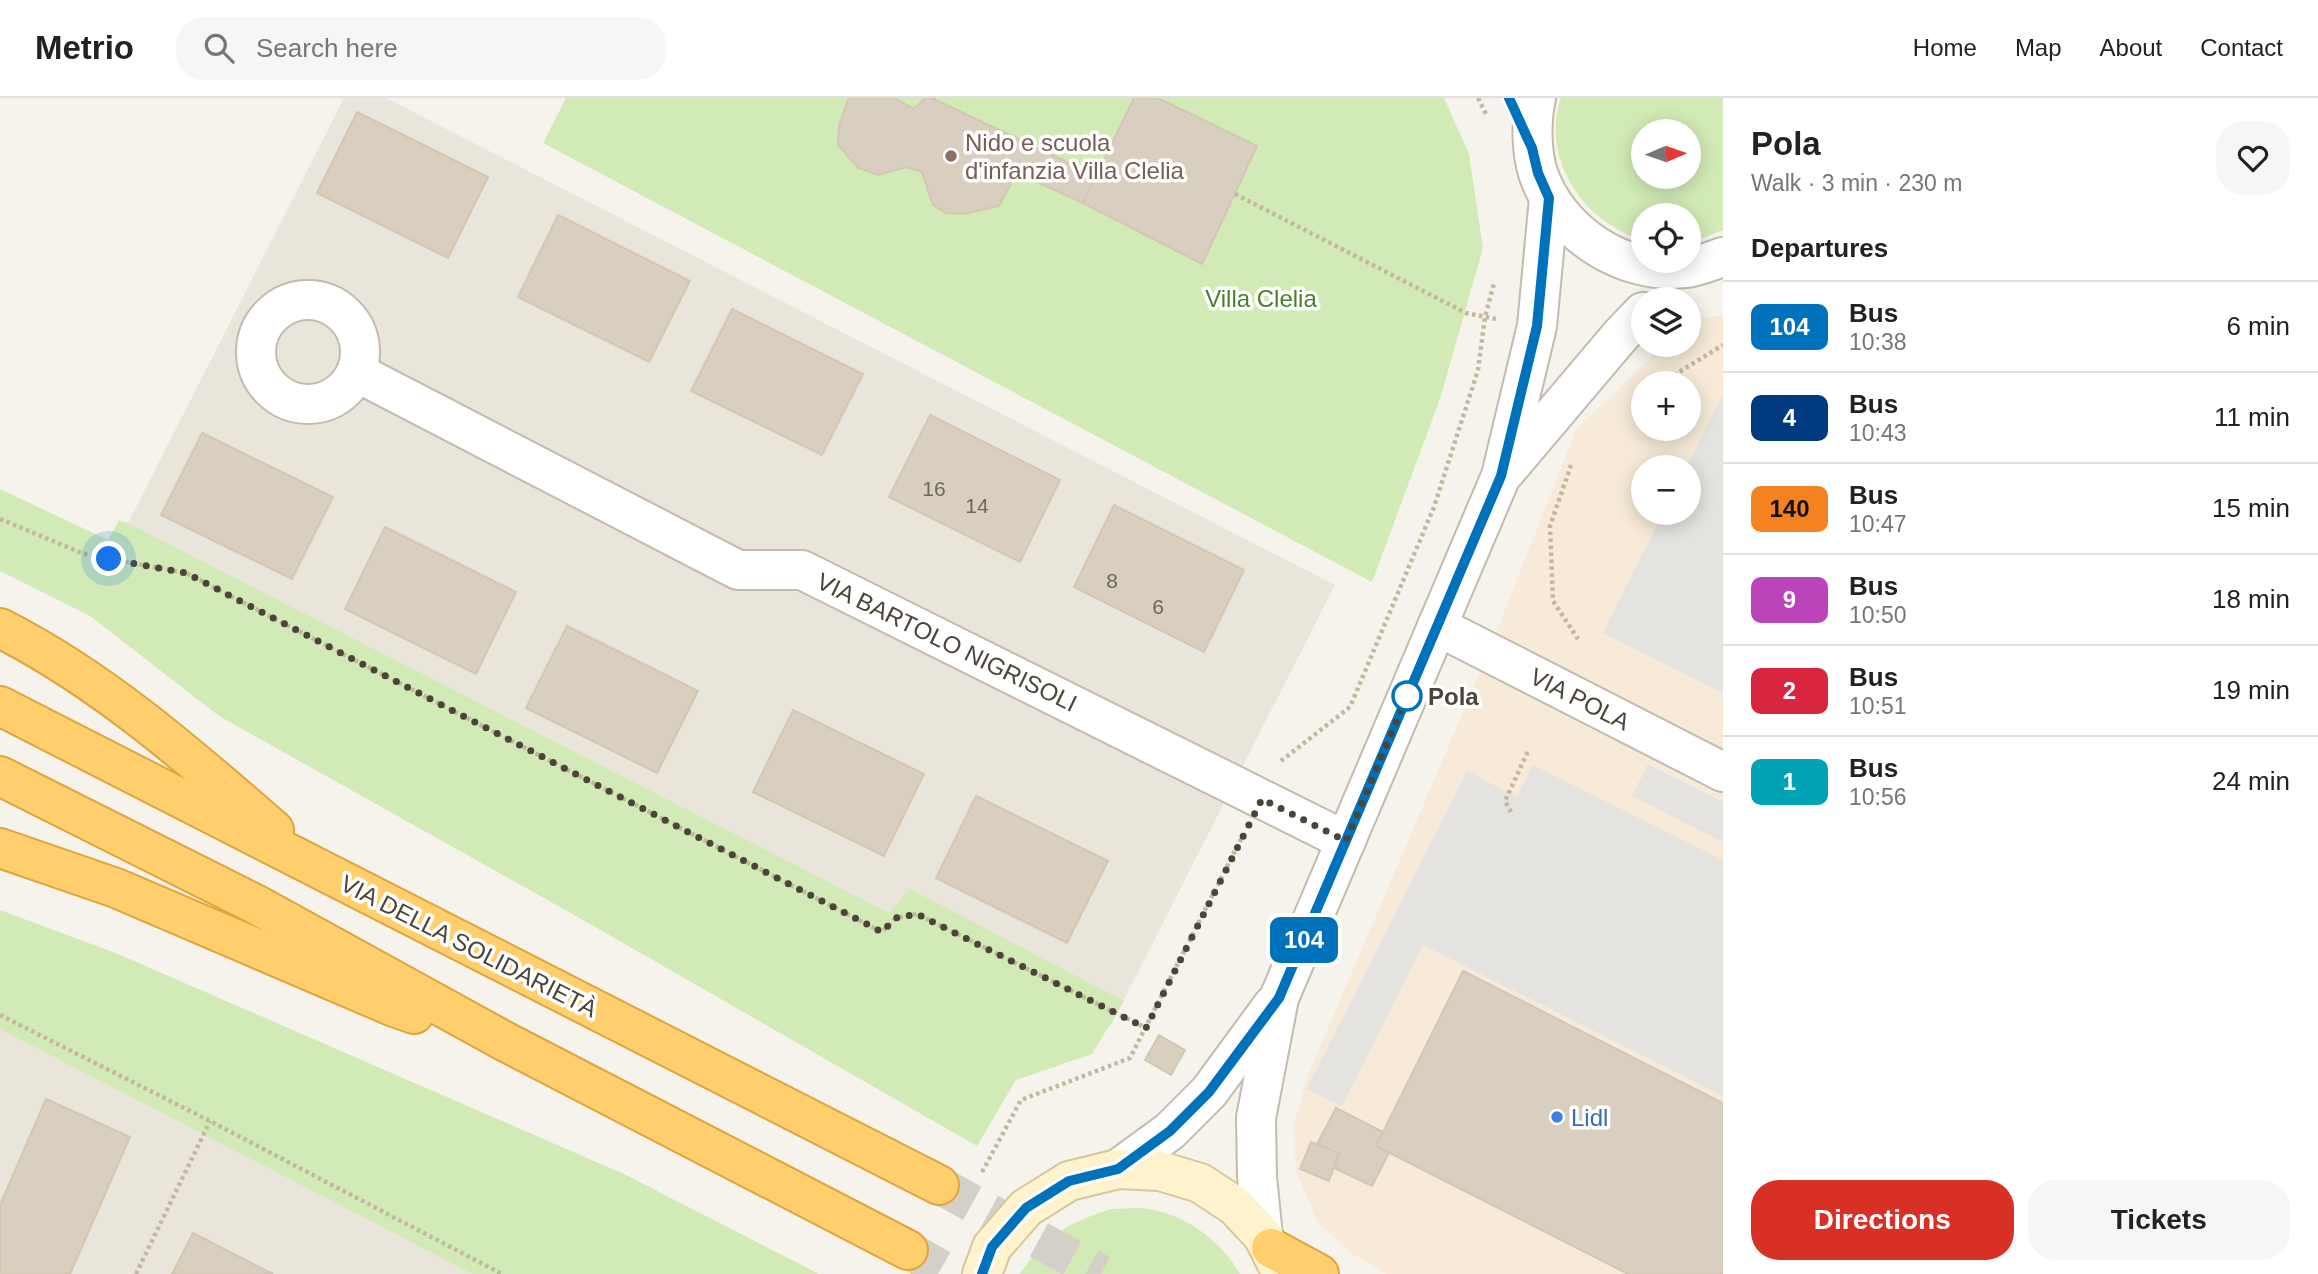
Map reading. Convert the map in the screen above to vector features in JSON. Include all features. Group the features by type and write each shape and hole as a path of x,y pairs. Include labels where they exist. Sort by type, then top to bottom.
{"highway":[{"path":"0,628 103,691 216,780 321,870"},
{"name":"VIA DELLA SOLIDARIETÀ","path":"0,706 939,1185"},
{"path":"0,776 256,904 506,1042 908,1250"},
{"path":"0,848 116,888 394,1007 506,1042"},
{"path":"1272,1253 1319,1274"}],"street":[{"path":"1536,98 1532,148 1538,173 1549,198 1574,230 1607,254 1631,262"},
{"path":"1499,110 1532,148"},
{"path":"1272,1253 1257,1177 1256,1118 1279,998 1501,476 1537,326 1549,198"},
{"path":"1701,264 1723,257"},
{"path":"1668,287 1681,273"},
{"path":"1501,476 1631,325"},
{"name":"VIA BARTOLO NIGRISOLI","path":"356,372 738,570 802,570 1346,841"},
{"name":"VIA POLA","path":"1437,626 1723,772"},
{"path":"1118,1169 1170,1131 1209,1092 1279,998"},
{"path":"982,1274 992,1247 1026,1208 1069,1181 1118,1169 1160,1171 1200,1183 1235,1206 1272,1253"}],"path":[{"path":"1478,98 1499,110"},
{"path":"1235,194 1466,313 1485,317"},
{"path":"977,1181 1021,1100 1130,1058 1282,759 1350,708 1434,507 1478,370 1485,317 1495,281"},
{"path":"1681,371 1723,345"},
{"path":"1573,457 1550,526 1553,601 1578,639"},
{"path":"0,519 84,554 186,573 882,932 896,918 917,914 1146,1028"},
{"path":"1511,812 1505,800 1529,749"},
{"path":"0,1015 502,1274"},
{"path":"136,1274 210,1121"}],"shaded area":[{"path":"344,98 386,98 1335,585 1110,1027 128,523"},
{"path":"1723,315 1723,1274 1387,1274 1351,1253 1318,1223 1296,1171 1294,1124 1308,1075 1484,663 1576,430 1631,377 1631,441 1701,441 1701,371 1637,371 1652,357 1701,357 1701,318"},
{"path":"1723,394 1723,693 1603,633 1657,525 1701,525 1701,455 1692,455"},
{"path":"1648,764 1723,802 1723,842 1632,796"},
{"path":"1533,765 1723,860 1723,1096 1423,945 1342,1106 1307,1089 1467,771 1517,797"},
{"path":"0,945 645,1274 0,1274"}],"green space":[{"name":"Villa Clelia","path":"566,98 1444,98 1469,154 1483,248 1440,399 1372,582 543,143"},
{"path":"1561,98 1723,98 1723,230 1701,239 1701,203 1631,203 1631,235 1622,232 1602,219 1572,186 1562,165 1557,144 1556,121"},
{"path":"0,489 108,540 119,520 128,523 889,913 910,889 1124,1001 1092,1054 1016,1080 977,1146 576,916 219,716 90,616 0,571"},
{"path":"0,910 118,954 624,1174 819,1274 473,1274 0,1029"},
{"path":"1111,1209 1149,1209 1177,1217 1213,1240 1240,1274 1020,1274 1039,1249 1059,1232"}],"building":[{"name":"Nido e scuola d'infanzia Villa Clelia","path":"849,98 895,98 914,109 925,98 932,98 1096,176 1083,203 1017,173 999,206 964,214 946,213 933,205 922,172 906,167 879,175 858,168 838,145 839,125"},
{"path":"1134,98 1158,98 1257,146 1202,264 1083,203"},
{"path":"357,112 488,177 448,258 317,193"},
{"path":"558,215 690,281 649,362 518,297"},
{"path":"732,309 863,374 822,455 691,391"},
{"path":"930,415 1060,480 1020,562 889,497"},
{"path":"202,433 333,497 292,579 161,515"},
{"path":"1114,505 1244,570 1204,652 1074,587"},
{"path":"385,527 516,592 476,674 345,609"},
{"path":"567,626 698,691 657,773 526,708"},
{"path":"793,710 924,774 884,856 753,792"},
{"path":"976,796 1108,861 1067,943 936,878"},
{"name":"Lidl","path":"1463,971 1723,1103 1723,1274 1628,1274 1376,1146"},
{"path":"1159,1035 1185,1050 1171,1075 1145,1060"},
{"path":"46,1099 130,1137 70,1274 0,1274 0,1205"},
{"path":"1336,1108 1383,1132 1376,1146 1389,1153 1372,1186 1334,1168 1339,1153 1317,1144"},
{"path":"1311,1142 1339,1153 1329,1181 1300,1169"},
{"path":"193,1233 273,1274 172,1274"}],"tunnel":[{"path":"939,1185 1101,1274"},
{"path":"908,1250 950,1274"}],"bus line":[{"name":"104","path":"982,1274 992,1247 1026,1208 1069,1181 1118,1169 1170,1131 1209,1092 1279,998 1501,476 1537,326 1549,198 1538,173 1532,148 1509,98"}],"place":[{"name":"Nido e scuola d'infanzia Villa Clelia","path":"951,156"},
{"name":"Pola","path":"1407,696"},
{"name":"Lidl","path":"1557,1117"}],"route":[{"path":"109,559 186,573 882,932 896,918 917,914 1146,1028 1262,799 1346,841 1407,696"}]}
